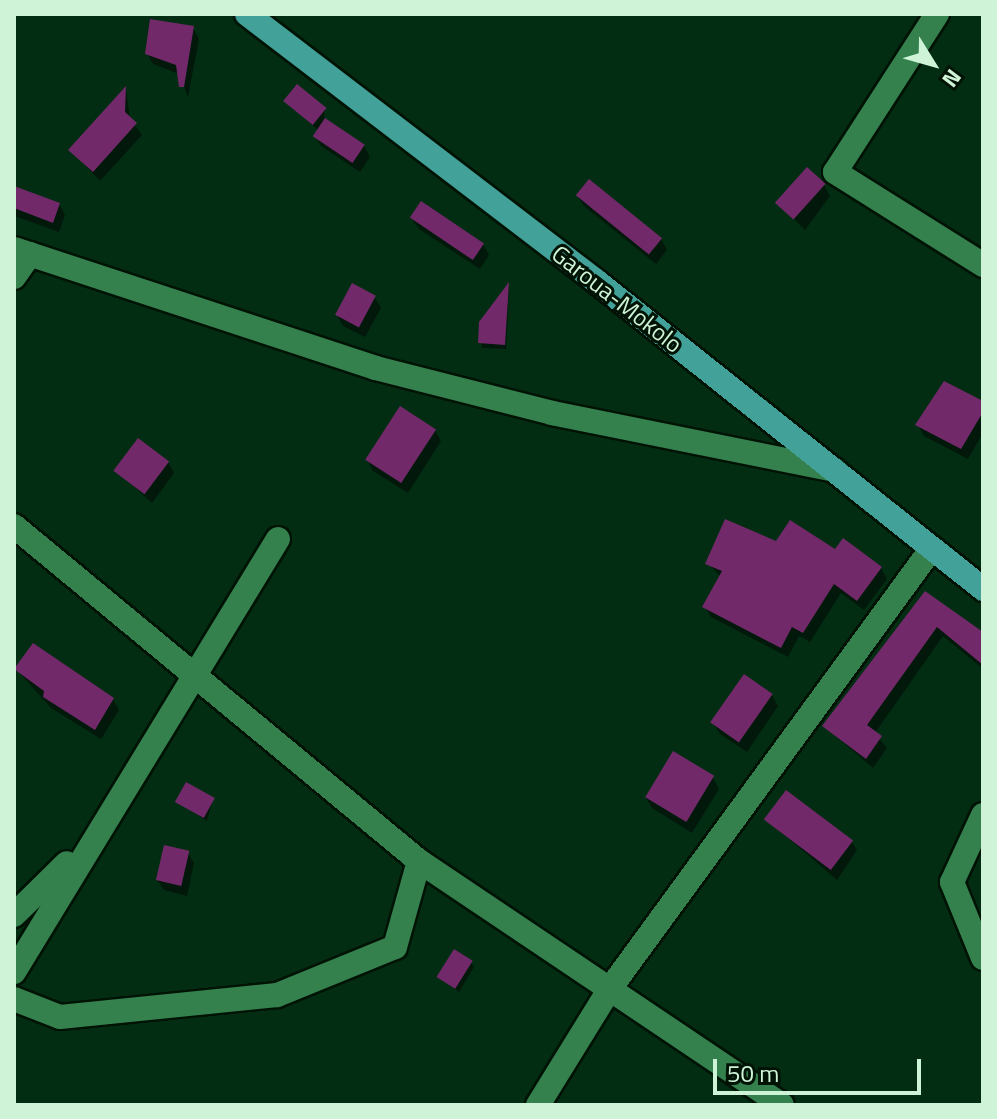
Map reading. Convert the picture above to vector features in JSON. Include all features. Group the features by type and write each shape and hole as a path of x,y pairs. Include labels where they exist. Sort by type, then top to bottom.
{"main road":[{"name":"Garoua-Mokolo","path":"247,14 983,589"}],"street":[{"path":"937,14 835,172 983,265"},
{"path":"14,277 22,252 376,368 552,413 834,470"},
{"path":"14,526 419,861 782,1105"},
{"path":"14,972 89,841 278,539"},
{"path":"538,1105 609,990 932,548"},
{"path":"983,815 952,882 983,958"},
{"path":"14,915 89,841"},
{"path":"14,999 60,1017 277,995 395,947 419,861"}],"building":[{"path":"150,19 194,26 184,87 179,87 176,65 145,54"},
{"path":"297,84 327,108 313,125 283,101"},
{"path":"126,86 125,112 137,123 93,172 68,150"},
{"path":"325,118 365,145 352,163 313,136"},
{"path":"807,167 826,184 793,219 775,203"},
{"path":"589,179 662,238 649,254 576,195"},
{"path":"14,186 60,203 53,223 14,208"},
{"path":"421,201 484,243 473,260 410,218"},
{"path":"509,282 505,345 478,343 479,322"},
{"path":"352,283 376,296 359,327 335,315"},
{"path":"944,381 983,401 983,412 961,449 915,425"},
{"path":"400,406 436,429 401,483 365,460"},
{"path":"138,438 169,461 144,494 113,471"},
{"path":"725,519 776,541 790,520 835,549 843,538 882,567 857,601 834,584 803,633 792,627 781,648 702,607 722,571 705,564"},
{"path":"925,591 983,632 983,665 937,627 867,725 882,736 866,759 822,726"},
{"path":"33,643 114,698 95,730 43,697 44,691 14,669"},
{"path":"744,674 773,694 739,742 710,722"},
{"path":"673,751 714,776 686,822 645,797"},
{"path":"186,782 215,798 204,818 175,802"},
{"path":"786,790 853,841 831,870 764,820"},
{"path":"164,845 189,851 181,886 156,880"},
{"path":"454,949 473,961 455,989 437,977"}]}
